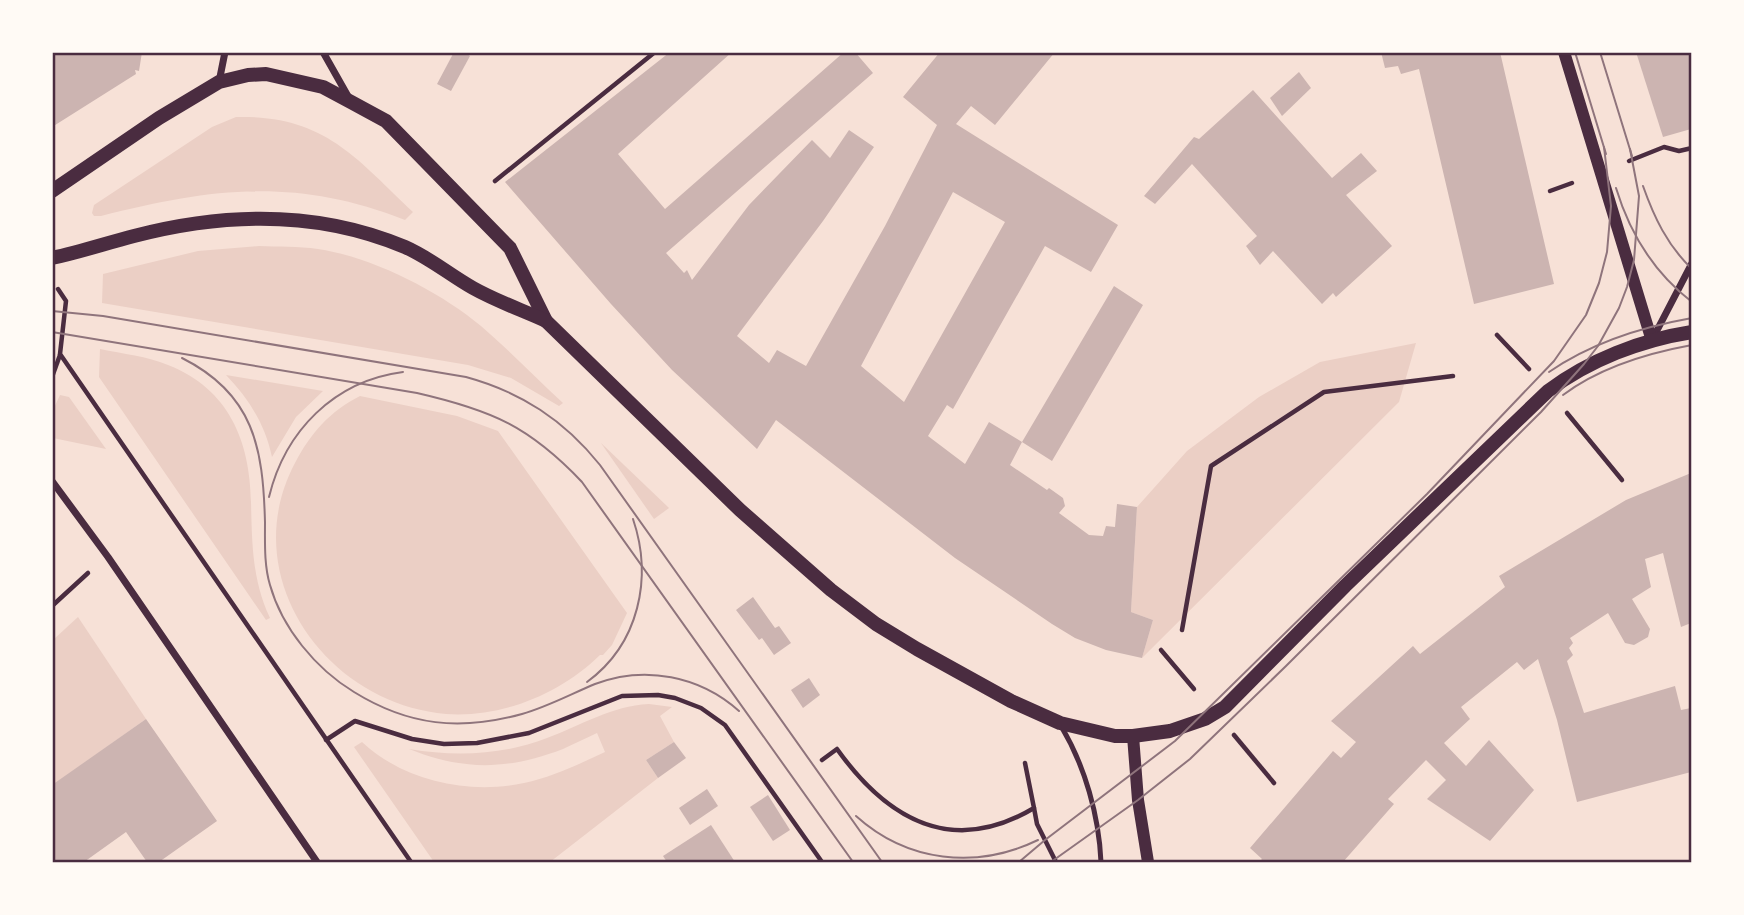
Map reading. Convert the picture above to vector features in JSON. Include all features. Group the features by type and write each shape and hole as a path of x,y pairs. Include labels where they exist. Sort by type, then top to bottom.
{"main road":[{"path":"52,191 159,118 219,82 248,75 276,75 323,87 386,121 510,248 546,321 740,510 831,590 876,624 965,677 1060,723 1104,734 1133,736 1170,731 1190,725 1225,707 1345,586 1548,391 1563,379 1603,359 1652,341 1692,332"},
{"path":"52,258 181,226 229,220 303,219 342,226 407,248 474,288 546,321"}],"street":[{"path":"219,82 225,52"},
{"path":"323,52 351,102"},
{"path":"1564,52 1652,341"},
{"path":"1652,341 1692,263"},
{"path":"52,481 108,557 317,863"},
{"path":"1133,736 1138,800 1148,863"}],"lane":[{"path":"1060,723 1072,745 1088,787 1098,831 1101,863"}],"path":[{"path":"495,181 655,52"},
{"path":"1664,147 1679,150 1692,148"},
{"path":"52,280 66,302 60,354 52,377"},
{"path":"60,354 411,863"},
{"path":"1182,630 1211,466 1324,392 1453,376"},
{"path":"52,606 108,557"},
{"path":"1161,650 1199,695"},
{"path":"326,740 355,721 428,742 486,742 537,731 622,696 657,695 676,698 701,708 725,725 822,863"},
{"path":"1231,731 1274,783"},
{"path":"822,760 837,749 864,784 883,802 905,816 939,827 966,830 988,827 1034,808"},
{"path":"1026,763 1037,824 1056,863"}],"shaded area":[{"path":"236,117 266,118 293,123 336,143 355,157 413,212 405,220 365,206 327,197 253,191 180,199 94,216 94,205 212,127"},
{"path":"259,246 311,248 339,253 404,277 445,300 481,326 563,403 559,406 511,378 468,365 102,303 103,274 198,251"},
{"path":"1416,343 1399,402 1142,658 1153,620 1131,612 1137,507 1187,451 1259,397 1320,362"},
{"path":"100,349 152,359 189,375 207,388 232,420 246,458 250,480 254,561 270,618 266,620 99,377"},
{"path":"226,375 323,391 296,417 272,457 255,413"},
{"path":"60,395 69,397 106,449 53,438 53,410"},
{"path":"360,396 457,416 498,431 627,613 612,645 603,655 567,681 529,701 488,712 467,714 446,714 403,705 363,686 330,660 303,627 285,589 276,548 279,506 295,463 307,442 330,416"},
{"path":"601,443 669,508 654,519"},
{"path":"78,617 146,719 53,785 53,640"},
{"path":"649,704 672,707 660,716 674,742 646,760 658,778 550,862 434,862 354,747 362,742 397,767 438,782 481,787 524,783 566,770 605,752 597,733 543,756 505,764 467,764 409,749 462,754 513,748 547,738 609,712"}],"building":[{"path":"52,52 142,52 139,71 135,70 136,74 52,127"},
{"path":"454,52 464,52 470,56 451,91 437,84"},
{"path":"670,52 732,52 618,154 665,209 844,52 855,52 873,73 666,253 684,273 687,270 692,280 749,205 812,140 830,158 849,130 874,147 823,221 737,336 769,363 777,350 806,366 885,226 937,125 903,97 940,52 1055,52 995,125 971,106 956,124 1118,225 1091,272 1045,246 953,409 947,405 928,436 965,464 989,422 1022,442 1010,465 1063,498 1065,506 1059,513 1089,535 1103,536 1106,526 1115,527 1117,504 1137,507 1131,612 1153,620 1142,658 1106,650 1075,638 1052,624 955,558 776,420 757,449 672,370 505,182","holes":["953,192 1005,222 904,402 861,366"]},
{"path":"1381,52 1500,52 1554,284 1474,304 1419,69 1401,74 1398,66 1385,68"},
{"path":"1636,52 1691,52 1691,129 1663,137"},
{"path":"1299,72 1311,88 1282,116 1270,98"},
{"path":"1253,90 1332,178 1361,153 1377,171 1346,195 1392,246 1336,297 1333,293 1322,304 1273,251 1260,265 1246,246 1257,236 1192,164 1155,204 1144,196 1194,137 1199,139"},
{"path":"1114,286 1143,305 1052,461 1022,442"},
{"path":"1691,473 1691,623 1681,627 1663,553 1645,559 1651,587 1632,599 1650,629 1648,637 1634,645 1625,643 1608,613 1570,638 1573,643 1569,648 1573,655 1567,661 1584,713 1675,686 1681,710 1691,708 1691,772 1577,802 1557,720 1538,659 1524,670 1517,662 1461,707 1470,719 1444,743 1466,766 1489,740 1534,790 1490,841 1427,799 1446,780 1426,760 1388,799 1394,804 1343,862 1259,862 1262,859 1250,848 1333,751 1341,758 1356,742 1331,721 1413,646 1420,654 1505,587 1499,576 1626,500"},
{"path":"753,597 775,628 779,626 791,643 774,655 736,610"},
{"path":"809,678 820,695 803,708 791,690"},
{"path":"146,719 217,821 159,862 147,862 126,832 84,862 52,862 52,785"},
{"path":"674,742 686,758 658,778 646,760"},
{"path":"707,789 718,806 690,825 679,808"},
{"path":"768,795 790,830 773,841 750,807"},
{"path":"711,825 735,862 667,862 663,856"}],"tram line":[{"path":"1575,52 1606,154"},
{"path":"1600,52 1632,156"},
{"path":"1019,862 1175,741 1427,494 1554,361 1586,315 1599,283 1607,252 1611,206 1604,147"},
{"path":"1051,862 1190,759 1541,412 1584,364 1598,346 1619,308 1634,260 1639,196 1630,149"},
{"path":"1643,186 1662,230 1692,269"},
{"path":"1616,188 1628,221 1645,251 1666,278 1692,302"},
{"path":"52,311 103,316 466,377 505,391 540,410 572,434 600,465 882,862"},
{"path":"1549,372 1582,353 1617,338 1692,318"},
{"path":"52,332 417,393 467,406 526,434 582,482 853,862"},
{"path":"1563,395 1608,369 1658,352 1692,345"},
{"path":"182,358 206,372 225,388 250,426 261,470 266,562 275,601 302,646 327,672 354,692 395,712 415,718 435,722 477,723 531,711 614,678 652,675 671,677 707,689 739,711"},
{"path":"269,497 287,451 316,413 355,386 378,377 403,372"},
{"path":"587,682 605,667 619,649 637,608 642,564 633,519"},
{"path":"856,816 897,843 920,852 943,856 967,858 991,855 1038,840"}]}
